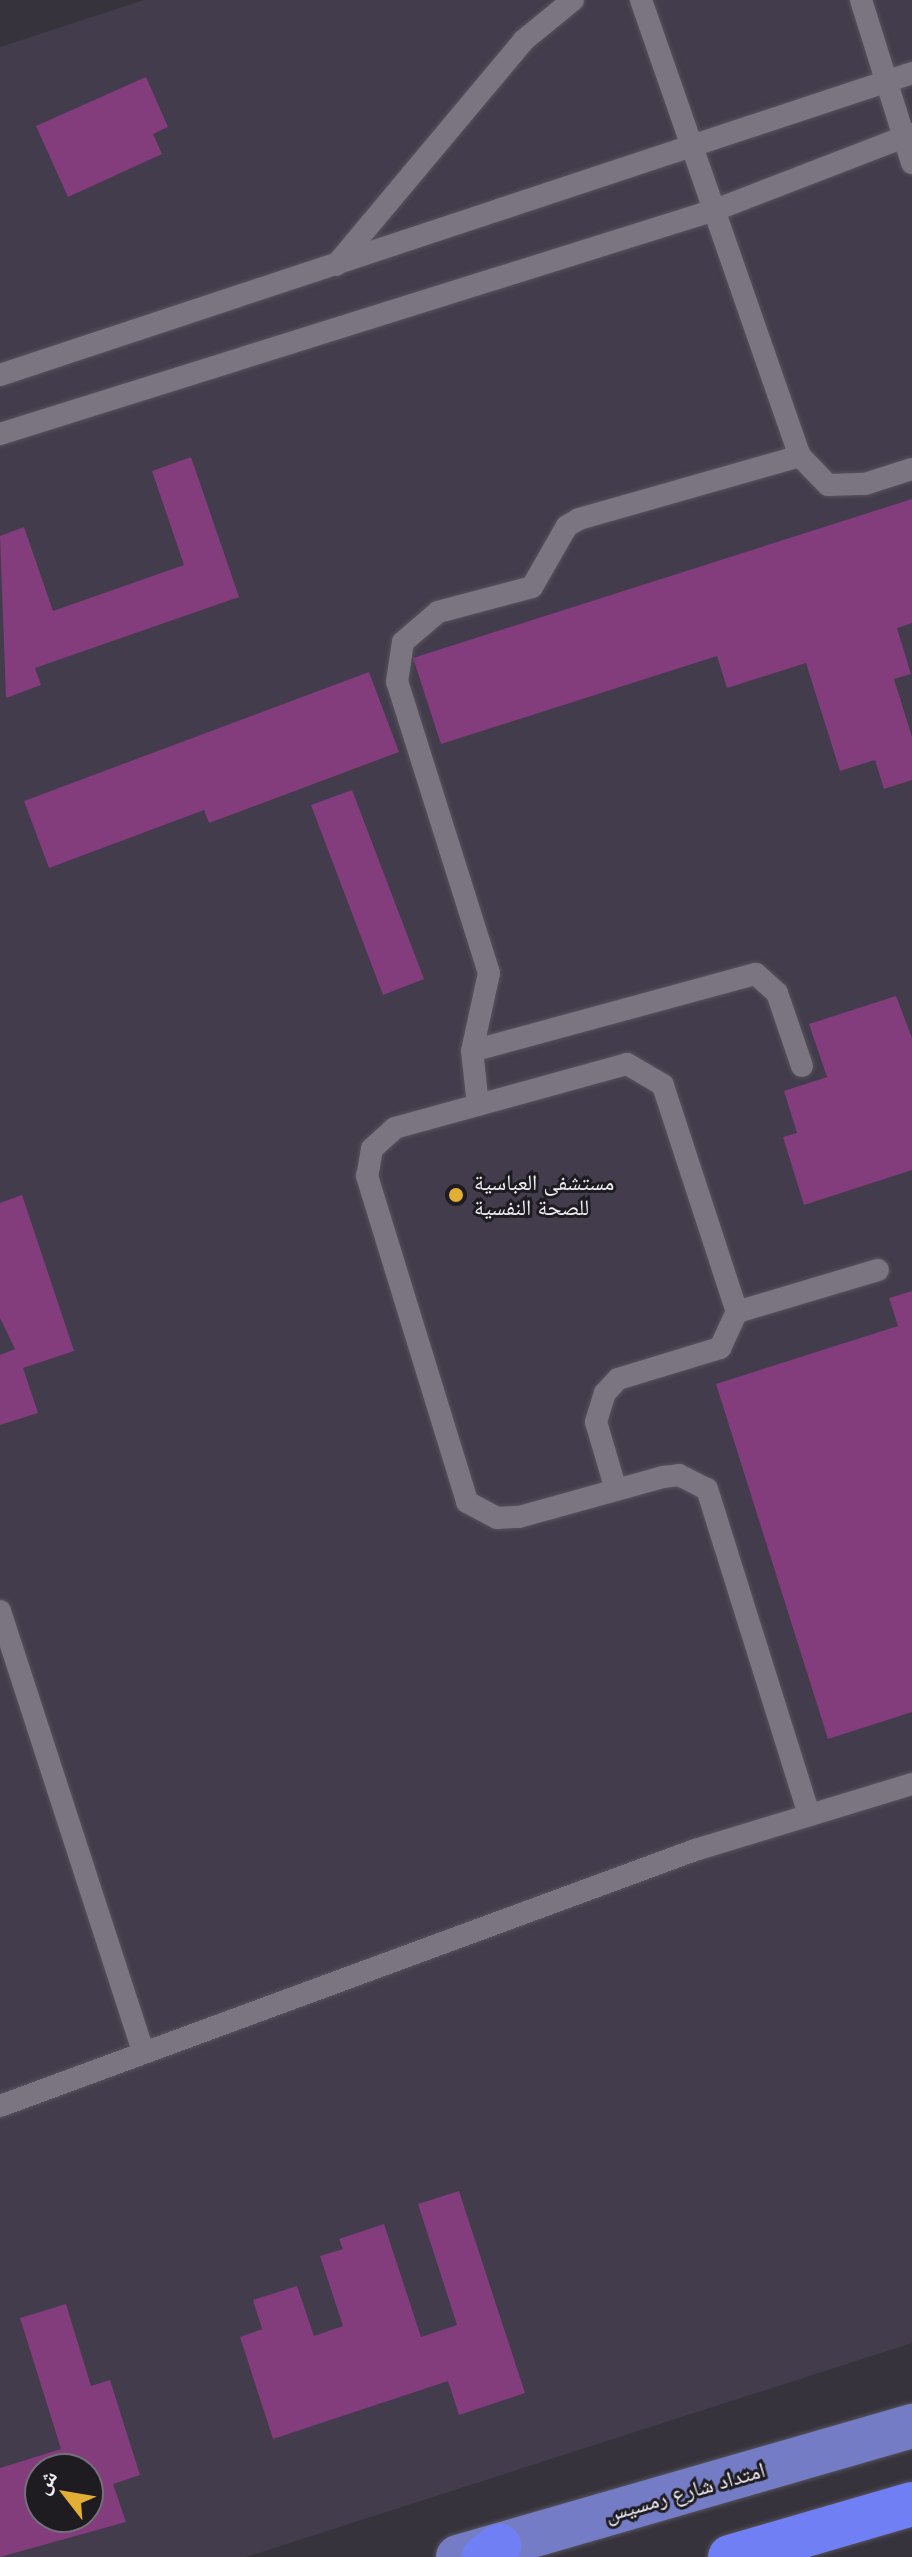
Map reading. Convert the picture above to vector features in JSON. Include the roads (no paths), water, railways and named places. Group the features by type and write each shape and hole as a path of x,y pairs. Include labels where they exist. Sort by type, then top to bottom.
{"highway":[{"path":"730,2557 912,2504"}],"main road":[{"name":"امتداد شارع رمسيس","path":"458,2557 492,2552 912,2426"}],"lane":[{"path":"335,266 524,40 573,0"},
{"path":"641,0 800,456 828,485 865,484 912,469"},
{"path":"861,0 908,135 912,163"},
{"path":"0,375 912,73"},
{"path":"0,434 715,210 908,135"},
{"path":"478,1105 472,1051 486,959 397,682 403,642 438,612 532,587 567,526 579,519 800,456"},
{"path":"472,1051 756,974 777,993 802,1066"},
{"path":"616,1490 596,1422 605,1393 618,1379 720,1348 737,1312 655,1074 627,1064 395,1128 381,1136 367,1162 458,1485 467,1502 497,1518 616,1490 679,1475 707,1489 809,1814"},
{"path":"737,1312 878,1270"},
{"path":"0,1611 143,2051"},
{"path":"0,2106 143,2051 809,1814 912,1784"}],"place":[{"name":"مستشفى العباسية للصحة النفسية","path":"456,1195"}]}
